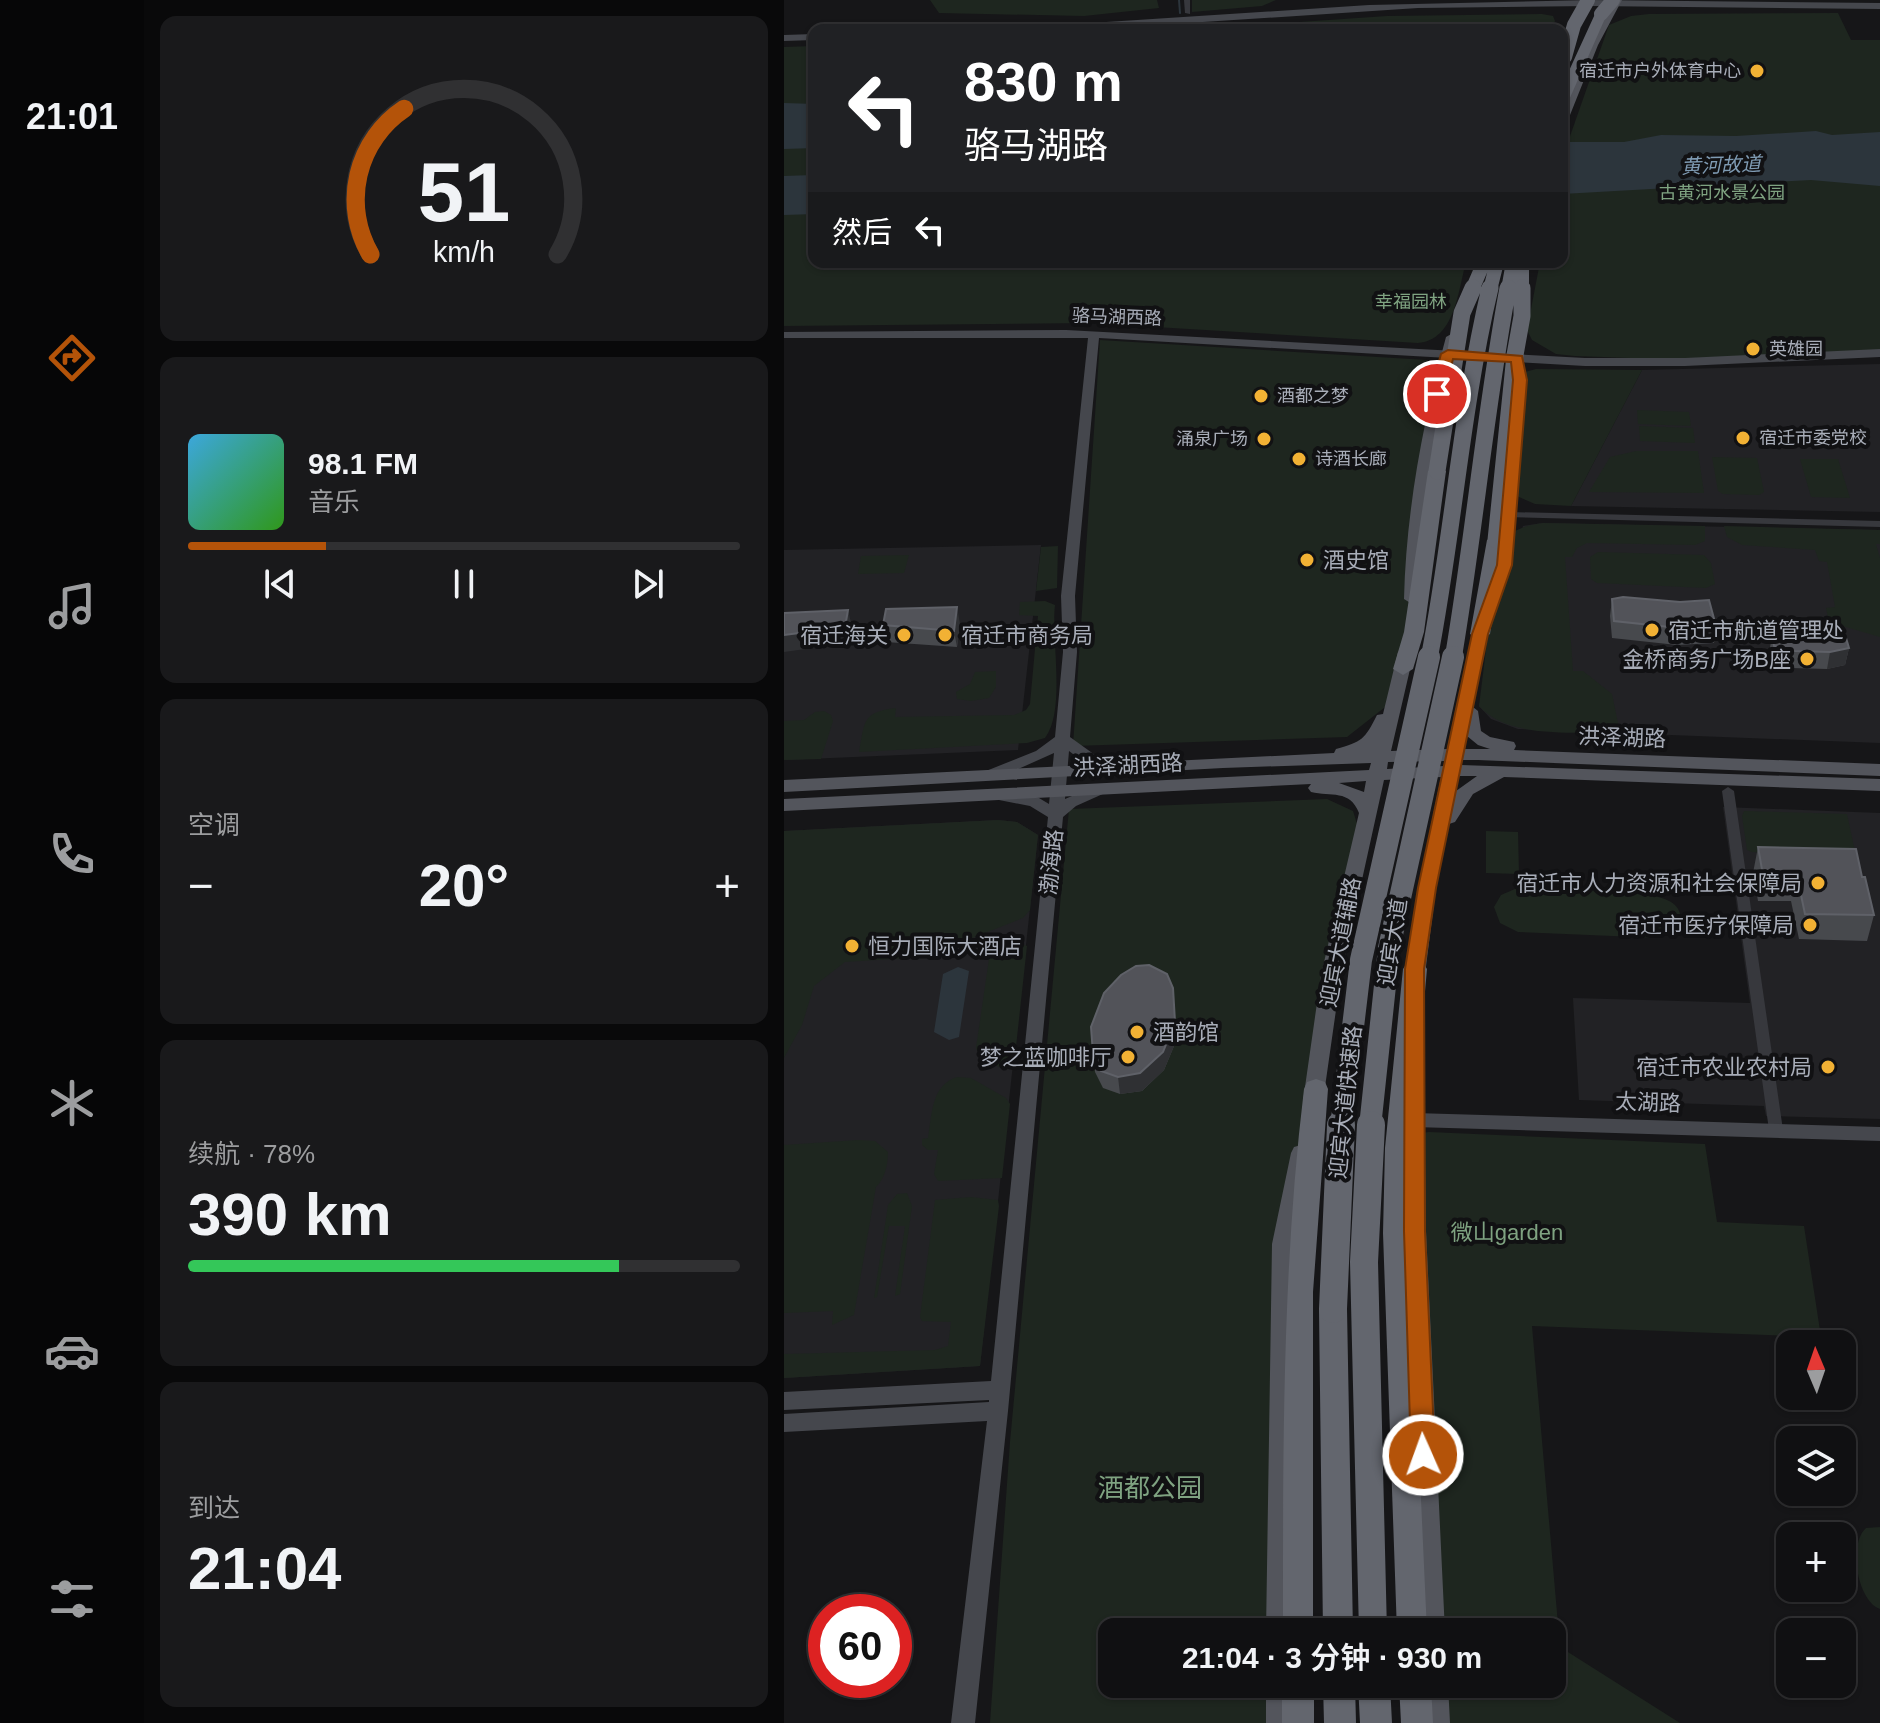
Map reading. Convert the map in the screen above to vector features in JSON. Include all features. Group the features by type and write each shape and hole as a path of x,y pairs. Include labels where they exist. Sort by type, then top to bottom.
{"highway":[{"path":"1568,44 1585,2"},
{"path":"1568,88 1610,6"},
{"path":"1403,669 1414,632 1462,313 1480,268"},
{"name":"迎宾大道快速路","path":"1338,1618 1333,1309 1342,1104 1361,960 1409,757 1446,573 1479,335 1496,268"},
{"name":"迎宾大道","path":"1373,1618 1364,1276 1372,1094 1389,948 1452,663 1473,539 1492,373 1512,268"},
{"path":"1479,643 1496,540 1515,355 1522,316 1524,268"},
{"path":"1411,1618 1396,1233 1398,1148 1415,969"},
{"path":"1298,1618 1301,1238 1316,1089"},
{"path":"1298,1698 1298,1723"},
{"path":"1339,1698 1340,1723"},
{"path":"1375,1698 1376,1723"},
{"path":"1416,1698 1417,1723"}],"main road":[{"path":"1568,27 1585,2"},
{"path":"1568,106 1610,6"},
{"name":"迎宾大道辅路","path":"1279,1618 1283,1244 1316,1089 1331,975 1403,669 1412,615 1412,554 1437,394 1465,294 1479,268"},
{"path":"1431,1618 1416,1261 1415,969 1432,866 1479,643 1504,565 1520,380 1514,342 1523,268"},
{"path":"1479,643 1479,672 1469,729 1489,744 1715,757 1854,769"},
{"path":"1223,762 1326,756 1366,746 1380,732 1388,701 1403,669"},
{"name":"洪泽湖西路","path":"784,805 990,794 1122,768 1362,759 1379,766"},
{"name":"洪泽湖西路","path":"784,786 991,775 1102,789 1379,766 1455,763 1475,770"},
{"name":"洪泽湖路","path":"1455,763 1880,770"},
{"name":"洪泽湖路","path":"1475,770 1880,785"},
{"path":"1432,866 1451,812 1474,783 1501,775 1612,775"},
{"path":"1143,787 1232,792 1347,790 1363,800 1368,815"},
{"path":"1279,1698 1279,1723"},
{"path":"1436,1698 1437,1723"}],"street":[{"path":"1187,0 1188,13"},
{"path":"1532,3 1566,0"},
{"path":"1126,24 1585,2"},
{"path":"1272,15 1317,9 1532,3 1772,5"},
{"path":"1638,4 1880,8"},
{"path":"1610,6 1880,8"},
{"path":"1419,9 1544,10 1563,15 1570,23"},
{"path":"784,38 808,37"},
{"name":"骆马湖西路","path":"784,335 1094,334 1517,359 1685,362"},
{"name":"渤海路","path":"963,1723 999,1400 1056,815 1070,652 1068,596 1094,334"},
{"path":"1514,342 1529,355 1544,358 1685,362 1880,353"},
{"path":"1509,515 1880,524"},
{"path":"991,775 1041,755 1063,739 1090,759 1122,768"},
{"path":"990,794 1034,802 1056,815 1071,802 1102,789"},
{"path":"1728,791 1776,1130"},
{"name":"太湖路","path":"1414,1120 1880,1134"},
{"path":"784,1401 999,1400"},
{"path":"784,1423 999,1400"}],"shaded area":[{"name":"宿迁市委党校","path":"1880,364 1880,512 1571,506 1642,370"},
{"path":"1543,523 1880,530 1880,743 1518,729 1491,719 1479,706 1523,526"},
{"name":"宿迁海关","path":"1041,545 1018,750 784,760 784,550"},
{"path":"1723,807 1880,813 1880,1119 1766,1116 1764,1106 1579,1100 1573,998 1750,1003"},
{"name":"恒力国际大酒店","path":"998,820 1017,822 1038,835 980,1366 784,1378 784,831"}],"green space":[{"path":"930,0 1157,0 1159,8 1084,16 939,13"},
{"path":"1192,0 1276,0 1262,6 1192,12"},
{"name":"古黄河水景公园","path":"1838,13 1851,40 1880,40 1880,353 1658,359 1575,356 1556,354 1532,340 1527,330 1539,268 1568,268 1568,142 1609,25 1631,16"},
{"path":"1542,14 1553,16 1555,21 1553,24 1268,24 1387,16"},
{"name":"幸福园林","path":"808,46 808,268 1465,268 1453,312 1440,333 1418,343 1089,323 784,326 784,47"},
{"path":"1100,340 1427,360 1452,379 1426,579 1389,704 1347,737 1073,746"},
{"path":"1536,369 1642,370 1571,506 1535,504 1512,494 1521,373"},
{"path":"1637,410 1689,412 1691,426 1638,424"},
{"path":"1639,426 1693,428 1695,443 1640,441"},
{"path":"1636,451 1698,451 1704,493 1589,492 1610,457"},
{"path":"1712,457 1757,458 1764,492 1759,495 1723,494 1718,491"},
{"path":"1800,459 1838,459 1850,498 1811,497"},
{"path":"1543,523 1705,526 1705,541 1695,545 1587,543 1577,548 1572,557 1565,557 1573,671 1583,671 1612,694 1620,733 1525,729 1492,717 1479,706 1499,545 1519,529"},
{"path":"1724,526 1880,530 1880,544 1876,544 1880,558 1880,637 1829,622 1826,608 1835,607 1827,562 1819,561 1815,550 1742,545 1727,537"},
{"path":"1058,546 1057,588 1036,591 1041,547"},
{"path":"1598,552 1704,555 1711,563 1715,584 1706,588 1597,583 1591,579 1590,557"},
{"path":"909,555 904,573 858,574 861,556"},
{"path":"1045,601 1055,605 1056,693 1055,710 1045,738 1027,743 859,752 864,726 877,712 896,708 895,717 1014,715 1026,710 1030,704 1038,616 1019,615 1020,602"},
{"path":"996,671 996,687 989,698 971,701 957,699 956,692 970,684 975,672"},
{"path":"824,711 831,715 833,721 821,759 784,760 784,721 804,720 815,712"},
{"name":"酒都公园","path":"1327,799 1353,811 1359,830 1327,969 1293,1618 1098,1618 1098,1698 1292,1698 1291,1723 990,1723 1010,1442 1069,809"},
{"path":"1744,811 1847,814 1856,856 1747,850"},
{"path":"998,820 1017,822 1038,835 1030,910 1023,918 924,957 845,962 814,986 802,1025 784,1058 784,831"},
{"path":"1486,831 1518,832 1519,874 1486,873"},
{"path":"1515,889 1594,890 1656,897 1675,905 1681,919 1675,931 1660,938 1518,932 1500,923 1494,907 1501,895"},
{"path":"1021,944 1027,946 1014,1065 1002,1069 980,1056 976,1048 989,959"},
{"path":"957,1077 971,1078 1006,1098 1010,1104 1002,1178 938,1181 934,1174 938,1150 928,1150 922,1145 922,1139 928,1138 937,1094 948,1081"},
{"name":"微山garden","path":"1429,1132 1705,1144 1717,1222 1804,1226 1820,1330 1776,1330 1776,1335 1532,1326 1557,1618 1415,1618 1413,1134"},
{"path":"875,1141 888,1152 882,1180 876,1187 854,1315 832,1325 833,1311 784,1313 784,1145"},
{"path":"907,1193 912,1206 900,1294 895,1296 905,1226 889,1226 877,1297 874,1298 888,1205 897,1194"},
{"path":"971,1197 998,1200 999,1206 980,1366 784,1378 784,1354 935,1350 948,1346 951,1322 922,1321 920,1317 935,1200"},
{"path":"1880,1527 1880,1609 1866,1595 1858,1572 1857,1546 1866,1528"},
{"name":"微山garden","path":"1566,1651 1680,1723 1419,1723 1418,1698 1566,1698"}],"water":[{"path":"784,103 808,104 808,148 784,149"},
{"name":"黄河故道","path":"1816,131 1832,135 1880,132 1880,186 1811,180 1568,194 1568,142 1624,142 1661,135 1736,136"},
{"path":"808,175 808,214 784,215 784,176"},
{"path":"958,967 969,971 959,1037 949,1040 934,1032 943,974"}],"building":[{"path":"1623,597 1680,602 1709,600 1716,626 1679,628 1614,621 1612,599"},
{"path":"957,607 954,631 883,625 886,609"},
{"path":"848,610 845,627 784,635 784,613"},
{"path":"1807,632 1846,638 1849,648 1830,652 1794,651 1774,646 1772,636"},
{"path":"1758,847 1856,849 1874,915 1805,914 1797,876 1763,875"},
{"name":"酒韵馆","path":"1149,965 1167,974 1173,988 1175,1022 1163,1052 1140,1073 1118,1077 1101,1071 1093,1054 1091,1027 1104,993 1121,975 1136,966"}],"waterway":[{"path":"1179,0 1180,13"}],"place":[{"name":"宿迁市户外体育中心","path":"1757,71"},
{"name":"英雄园","path":"1753,349"},
{"name":"酒都之梦","path":"1261,396"},
{"name":"宿迁市委党校","path":"1743,438"},
{"name":"涌泉广场","path":"1264,439"},
{"name":"诗酒长廊","path":"1299,459"},
{"name":"酒史馆","path":"1307,560"},
{"name":"宿迁市航道管理处","path":"1652,630"},
{"name":"宿迁海关","path":"904,635"},
{"name":"宿迁市商务局","path":"945,635"},
{"name":"金桥商务广场B座","path":"1807,659"},
{"name":"宿迁市人力资源和社会保障局","path":"1818,883"},
{"name":"宿迁市医疗保障局","path":"1810,925"},
{"name":"恒力国际大酒店","path":"852,946"},
{"name":"酒韵馆","path":"1137,1032"},
{"name":"梦之蓝咖啡厅","path":"1128,1057"},
{"name":"宿迁市农业农村局","path":"1828,1067"}],"route":[{"path":"1423,1455 1415,1231 1415,969 1427,888 1480,634 1504,565 1517,434 1520,380 1517,359 1448,354 1437,394"}]}
